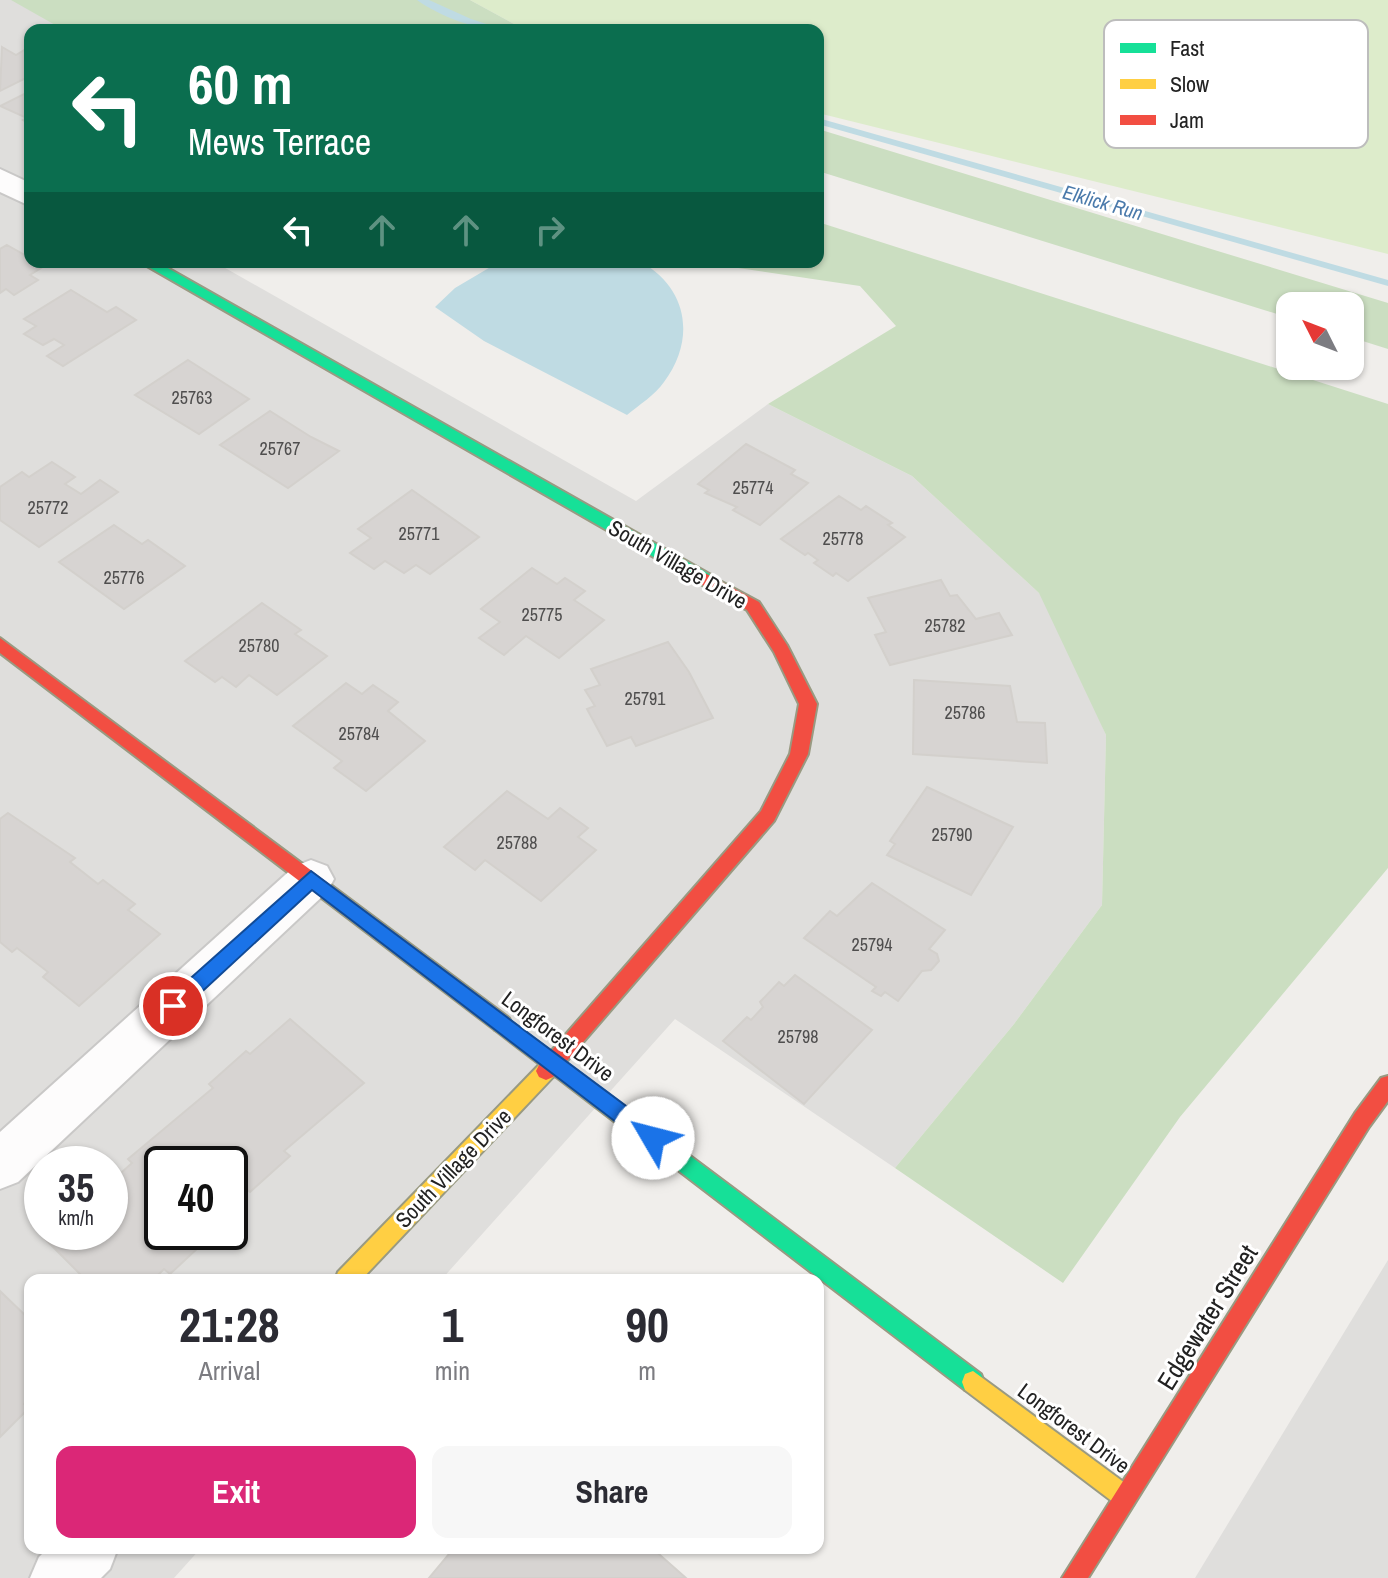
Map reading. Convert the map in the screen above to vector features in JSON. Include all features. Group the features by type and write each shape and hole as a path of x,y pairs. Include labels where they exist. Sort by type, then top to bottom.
{"street":[{"name":"South Village Drive","path":"158,268 753,606 781,649 808,704 799,754 768,816 554,1063 352,1274"},
{"name":"Longforest Drive","path":"0,644 1125,1497"},
{"path":"0,1165 311,879"},
{"name":"Edgewater Street","path":"1074,1578 1362,1120 1388,1085"},
{"path":"60,1578 83,1554"}],"shaded area":[{"path":"0,0 13,0 55,24 24,24 24,268 225,268 636,501 768,404 912,476 1050,603 1106,735 1102,905 1014,1024 895,1168 675,1019 446,1274 24,1274 24,1554 196,1554 174,1578 0,1578"},
{"path":"1388,1260 1388,1578 1195,1578"}],"green space":[{"path":"11,0 470,0 514,24 53,24"},
{"path":"470,0 1388,0 1388,254 824,114 824,24 514,24"},
{"path":"824,131 1352,292 1276,292 1276,314 824,173"},
{"path":"824,224 1276,368 1276,380 1313,380 1388,404 1388,868 1180,1117 1063,1283 895,1168 1014,1024 1102,905 1106,735 1039,593 912,476 768,404 896,326 860,286 738,268 824,268"},
{"path":"1364,296 1388,303 1388,349 1364,341"}],"water":[{"path":"489,268 650,268 669,286 677,300 682,316 681,349 664,382 652,396 627,415 484,341 435,307 455,288"}],"building":[{"path":"2,47 16,55 24,50 24,79 0,91"},
{"path":"24,94 24,117 0,106"},
{"path":"7,245 24,255 24,268 41,268 30,275 38,280 14,295 6,289 0,293 0,249"},
{"path":"71,290 107,312 116,307 136,320 63,366 47,356 64,345 54,339 43,345 24,334 36,326 24,319"},
{"path":"188,360 249,399 199,434 135,395"},
{"path":"270,411 339,451 288,488 220,445"},
{"path":"746,444 795,470 791,474 808,483 760,525 733,510 737,507 705,493 709,490 698,484"},
{"path":"52,462 75,477 65,484 81,494 100,480 118,492 39,547 0,520 0,487 22,472 29,477"},
{"path":"412,490 479,537 430,574 416,565 404,573 385,561 374,569 350,553 371,538 358,529"},
{"path":"839,496 861,510 866,506 892,523 888,525 905,537 848,581 836,573 833,576 814,563 818,560 781,539"},
{"path":"114,525 142,544 148,540 185,566 124,609 59,562"},
{"path":"532,568 557,584 565,578 585,591 574,600 604,620 559,658 526,636 504,655 479,638 500,622 481,609"},
{"path":"941,580 950,596 957,595 976,619 999,613 1012,635 890,665 875,635 886,632 868,598"},
{"path":"262,603 301,630 295,634 327,656 277,695 249,675 236,687 222,677 215,682 185,661"},
{"path":"668,642 689,672 713,718 636,746 631,737 607,746 587,709 595,706 585,690 600,685 591,669"},
{"path":"914,680 1010,686 1017,722 1045,723 1047,763 913,754"},
{"path":"346,683 362,694 373,685 398,702 388,711 425,741 366,791 334,768 342,761 293,726"},
{"path":"927,787 1013,827 971,895 887,855 895,844 890,841"},
{"path":"507,791 548,819 560,808 588,828 578,837 596,850 541,901 485,860 475,870 444,847"},
{"path":"8,813 75,858 70,862 98,884 103,880 135,904 128,910 160,934 79,1006 43,977 48,972 17,948 12,952 0,942 0,819"},
{"path":"872,883 945,930 929,949 937,954 939,961 931,970 922,971 898,1001 885,992 881,996 872,991 876,987 804,938 830,911 837,916"},
{"path":"795,975 872,1030 804,1104 723,1041 747,1017 751,1020 763,1007 760,1002 779,982 784,986"},
{"path":"290,1019 364,1083 284,1151 290,1156 250,1192 248,1146 144,1146 144,1250 196,1250 170,1274 164,1269 159,1274 80,1274 56,1250 128,1250 128,1167 132,1163 128,1159 213,1088 209,1084 246,1051 250,1054"},
{"path":"0,1291 24,1314 24,1413 0,1437"},
{"path":"449,1554 659,1554 686,1578 429,1578"}],"waterway":[{"name":"Elklick Run","path":"422,0 479,24"},
{"name":"Elklick Run","path":"824,123 1388,283"}],"traffic: fast":[{"path":"158,268 705,579"},
{"path":"502,1024 973,1382"}],"traffic: slow":[{"path":"352,1274 546,1071"},
{"path":"973,1382 1125,1497"}],"traffic: jam":[{"path":"546,1071 768,816 799,754 808,704 781,649 753,606 705,579"},
{"path":"0,644 502,1024"},
{"path":"1074,1578 1362,1120 1388,1085"}],"route":[{"path":"173,1006 311,879 653,1138"}]}
